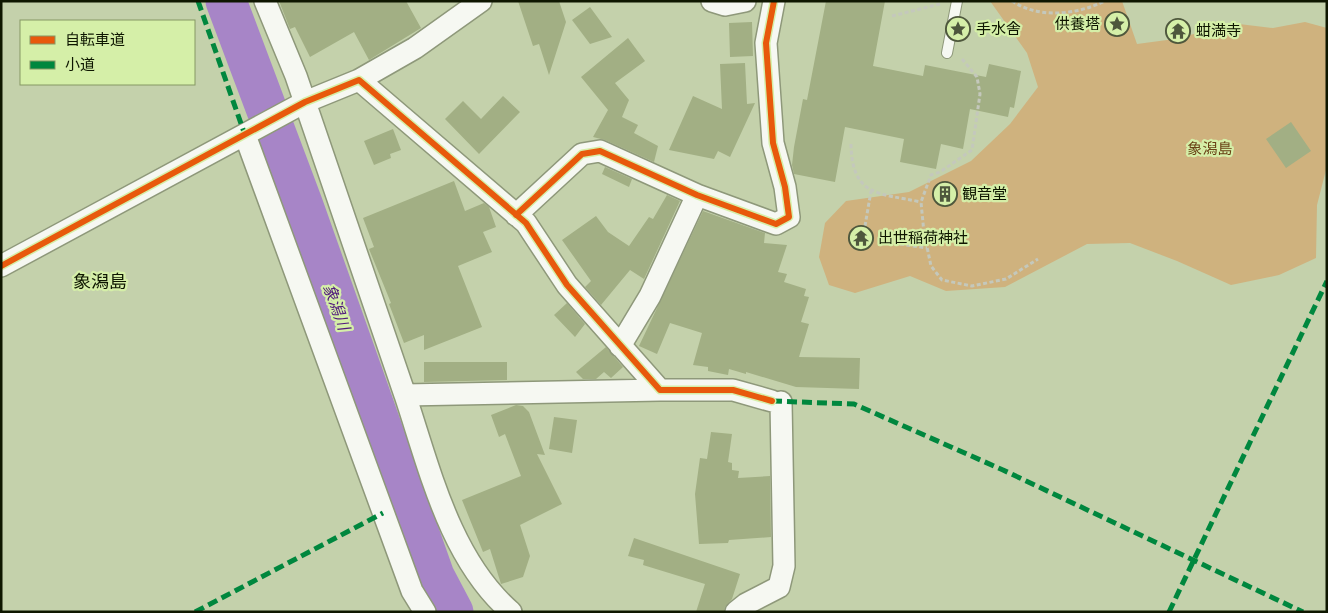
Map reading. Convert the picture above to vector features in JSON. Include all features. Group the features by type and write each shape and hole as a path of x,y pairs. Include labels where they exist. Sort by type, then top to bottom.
{"street":[{"path":"265,1 304,103 406,395 439,497 468,561 492,595 511,612"},
{"path":"1,266 304,103 359,80 415,48 481,1"},
{"path":"712,1 725,5 745,1"},
{"path":"516,215 582,154 600,151 697,195 776,224 788,217 785,187 773,144 766,43 774,1"},
{"path":"359,80 526,223 567,284 660,390"},
{"path":"244,135 412,591 425,612"},
{"path":"620,346 650,296 697,195"},
{"path":"406,395 733,390 776,402 784,566 778,586 746,604 736,612"}],"lane":[{"path":"947,53 957,1"}],"path":[{"path":"892,16 947,1"},
{"path":"1012,1 1025,9 1068,14 1105,1"},
{"path":"947,53 962,59 977,77 980,94 972,150 940,172 931,175 921,202 927,248 932,266 942,280 972,286 1006,279 1038,259"},
{"path":"851,144 852,161 860,182 871,191 921,202"},
{"path":"865,226 871,191"},
{"path":"900,244 927,248"}],"green space":[{"name":"象潟島","path":"990,1 1122,1 1137,44 1167,40 1239,24 1273,28 1305,22 1327,28 1327,166 1317,205 1316,258 1279,275 1231,285 1130,243 1087,244 1005,287 946,291 910,276 855,293 829,285 819,257 825,223 846,201 909,192 971,161 1010,124 1038,87 1027,53"}],"building":[{"path":"279,1 406,1 421,28 369,60 354,32 310,57 295,27 290,29"},
{"path":"518,1 559,1 566,22 549,75 539,44 533,46"},
{"path":"826,1 885,1 873,66 923,76 925,65 986,77 989,64 1021,71 1014,108 1010,107 1008,117 970,109 963,149 941,144 936,169 900,162 904,139 845,127 835,182 794,174 792,165 794,147 803,99 807,100"},
{"path":"590,7 612,37 590,44 572,20"},
{"path":"752,22 753,56 730,57 729,23"},
{"path":"628,38 645,61 615,83 629,100 622,117 638,125 634,133 658,146 654,162 605,140 593,137 608,110 581,77"},
{"path":"745,63 747,104 755,103 730,157 718,151 714,159 669,150 693,96 722,109 720,64"},
{"path":"503,96 520,112 479,154 445,119 463,101 481,119"},
{"path":"1291,122 1311,151 1286,168 1266,139"},
{"path":"393,129 401,150 390,154 391,158 374,165 364,141"},
{"path":"605,167 632,179 629,187 602,174"},
{"path":"454,181 465,211 484,203 489,207 496,227 483,232 492,252 458,266 482,327 424,350 424,335 404,343 389,304 391,303 369,249 374,247 363,218"},
{"path":"667,195 680,201 644,279 630,270 601,305 585,287 591,281 562,240 596,216 608,232 629,246 649,217 653,219"},
{"path":"703,211 765,233 764,243 787,245 778,272 787,274 784,282 806,289 804,296 809,297 801,322 809,324 799,357 860,358 859,389 796,387 746,372 746,374 729,369 728,375 708,371 708,367 693,365 702,333 670,323 657,354 639,346"},
{"path":"567,303 585,324 575,337 554,315"},
{"path":"606,347 623,367 611,378 604,372 596,379 583,379 576,372"},
{"path":"424,362 507,362 507,380 424,382"},
{"path":"516,405 523,406 529,412 545,455 537,454 562,504 520,525 530,556 523,577 501,584 490,549 483,552 462,500 521,476 505,434 499,437 491,415"},
{"path":"554,417 577,420 572,453 549,449"},
{"path":"711,432 732,434 728,462 732,463 732,470 739,471 738,478 770,476 771,537 729,540 728,543 699,544 695,494 700,458 707,459"},
{"path":"634,538 740,574 732,599 725,607 724,612 696,612 705,584 643,565 644,560 628,556"}],"waterway":[{"name":"象潟川","path":"226,1 303,206 434,576 453,612"}],"marked path":[{"path":"198,1 245,135"},
{"path":"1169,612 1327,281"},
{"path":"772,401 854,404 1003,470 1303,612"},
{"path":"195,612 383,513"}],"cycle path":[{"path":"516,215 582,154 600,151 697,195 776,224 789,217 785,187 773,143 766,43 774,1"},
{"path":"1,266 305,102 359,80 526,223 567,285 660,390 733,390 772,401"}],"place":[{"name":"供養塔","path":"1117,24"},
{"name":"手水舎","path":"958,29"},
{"name":"蚶満寺","path":"1178,31"},
{"name":"観音堂","path":"945,194"},
{"name":"出世稲荷神社","path":"861,238"}],"district":[{"name":"象潟島","path":"100,282"}]}
